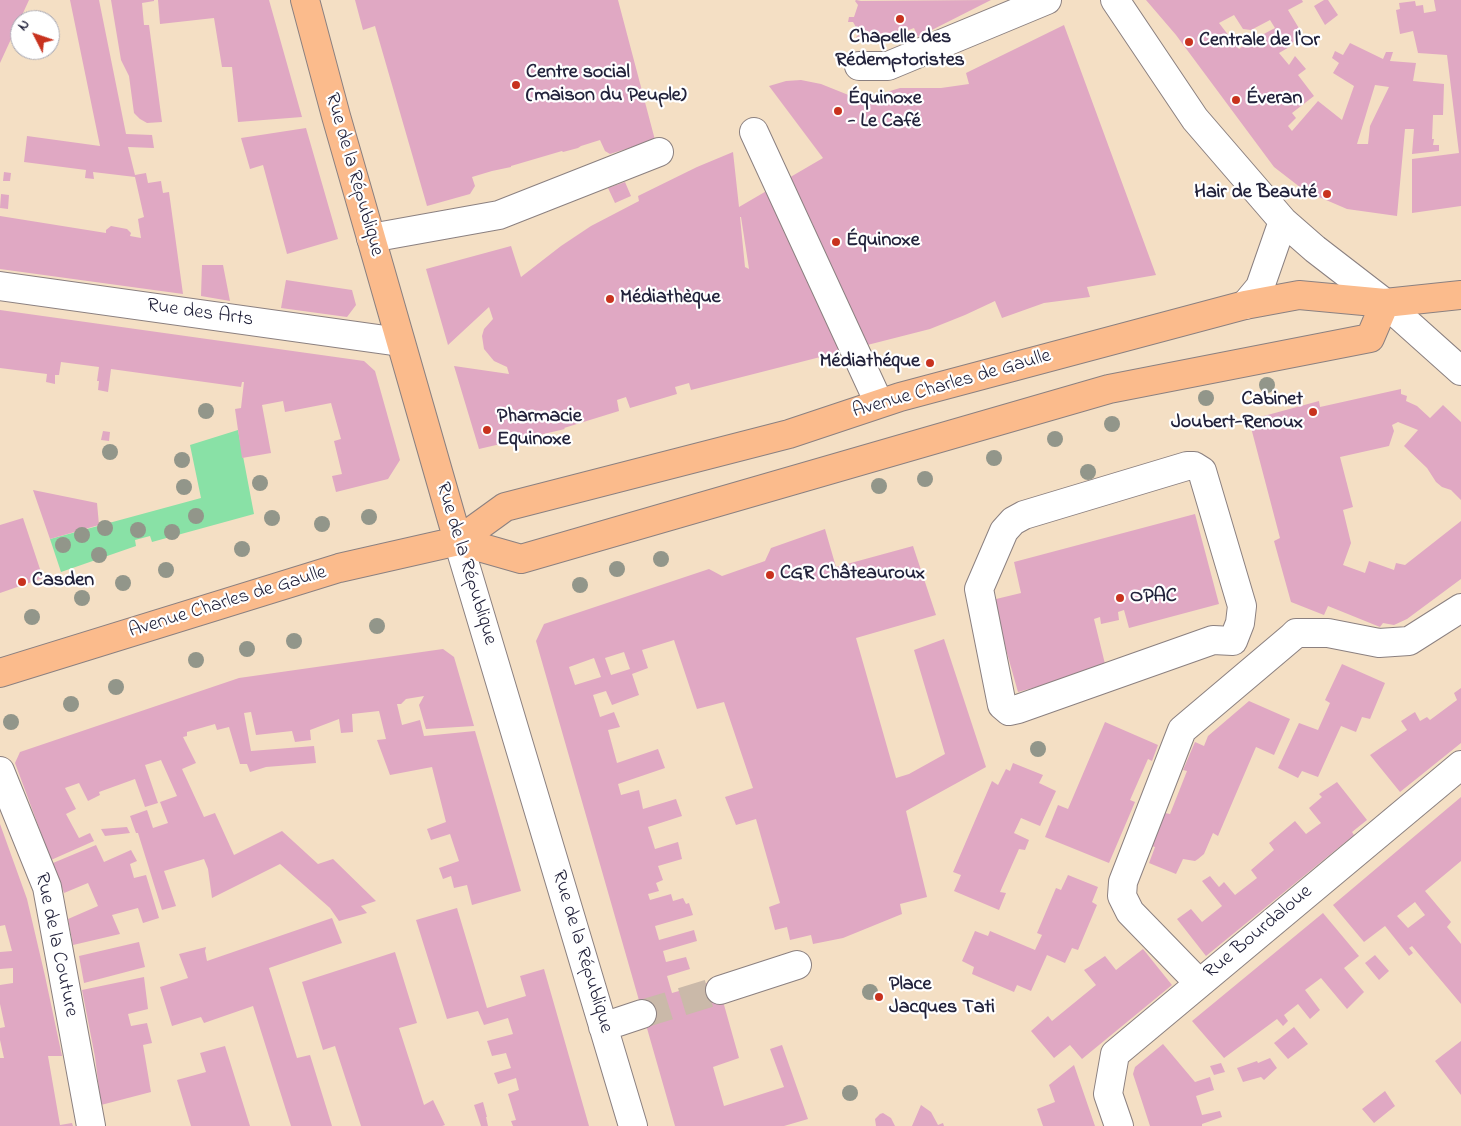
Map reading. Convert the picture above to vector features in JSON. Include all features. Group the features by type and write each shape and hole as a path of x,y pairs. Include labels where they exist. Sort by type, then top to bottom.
{"main road":[{"name":"Rue de la République","path":"305,0 336,116 458,541"},
{"name":"Avenue Charles de Gaulle","path":"0,673 339,568 458,541 505,507 789,434 879,403 1245,305 1299,295 1385,303 1461,295"},
{"name":"Avenue Charles de Gaulle","path":"458,541 521,558 1109,390 1370,338 1385,303"}],"street":[{"path":"859,66 888,66 1047,0"},
{"path":"1116,0 1195,119 1282,221 1385,303 1461,371"},
{"path":"754,132 879,403"},
{"path":"371,238 499,215 659,152"},
{"path":"1245,305 1260,287 1282,221"},
{"name":"Rue des Arts","path":"0,286 400,342"},
{"path":"1233,641 1240,623 1242,606 1202,471 1194,466 1187,466 1033,513 1013,521 1004,531 978,589 1002,706 1009,711 1213,640 1233,641 1247,646 1266,659"},
{"name":"Rue de la République","path":"458,541 633,1126"},
{"path":"1199,983 1130,912 1122,896 1123,882 1182,730 1296,633 1328,633 1379,643 1408,641 1461,608"},
{"name":"Rue Bourdaloue","path":"1119,1126 1108,1094 1114,1054 1461,765"},
{"name":"Rue de la Couture","path":"0,770 47,887 91,1126"},
{"path":"720,990 797,965"},
{"path":"603,1026 642,1014"}],"green space":[{"path":"238,430 254,514 152,542 150,536 135,540 136,546 61,572 50,539 201,498 190,445"}],"building":[{"path":"0,0 29,0 24,10 10,10 10,41 0,63"},
{"path":"70,0 99,0 126,134 152,135 154,148 128,147 135,175 146,173 148,183 161,181 163,193 169,192 183,294 0,269 0,216 106,233 106,230 111,226 127,229 131,233 130,236 141,238 138,219 144,217 135,177 93,172 94,179 85,178 86,170 24,162 27,136 100,146"},
{"path":"111,0 154,0 142,3 144,25 149,25 162,122 147,123 134,113 129,76 121,60"},
{"path":"158,0 269,0 302,117 238,122 232,67 222,67 214,18 160,24"},
{"name":"Centre social (maison du Peuple)","path":"355,0 618,0 655,140 610,154 605,151 600,140 578,148 492,171 472,177 475,186 470,194 427,206 375,26 363,30"},
{"name":"Chapelle des Rédemptoristes","path":"856,0 991,0 918,37 914,28 906,31 904,27 898,30 899,33 894,36 892,32 884,36 885,40 879,42 878,37 860,40 856,37 860,34 853,22 848,22 849,17 854,17 858,5"},
{"path":"1146,0 1302,0 1303,2 1288,10 1300,30 1291,46 1279,53 1289,65 1295,56 1306,69 1298,75 1314,96 1292,113 1296,118 1288,126 1292,131 1318,101 1342,120 1354,86 1333,73 1339,63 1332,58 1335,51 1343,55 1350,43 1383,59 1386,52 1393,52 1390,61 1416,63 1413,81 1444,84 1443,115 1433,115 1433,145 1439,145 1439,151 1412,154 1414,129 1405,129 1397,216 1347,209 1305,191 1274,167 1176,35","holes":["1234,15 1243,29 1251,30 1270,20 1275,28 1239,49 1219,23","1375,85 1389,87 1370,126 1368,144 1357,144"]},
{"path":"1324,0 1328,0 1338,15 1325,25 1314,6"},
{"path":"1434,0 1461,0 1461,206 1412,213 1412,159 1459,153 1447,55 1418,53 1413,31 1400,34 1396,10 1400,9 1399,3 1415,1 1416,6 1423,5 1424,13 1436,11"},
{"path":"1064,25 1156,275 1087,287 1090,297 1044,303 1002,318 995,301 930,329 691,390 689,383 675,387 677,394 630,408 626,397 617,400 619,411 565,429 479,449 454,366 509,374 507,367 494,361 484,349 482,336 484,329 493,319 489,307 448,345 426,269 511,246 521,277 561,246 591,226 639,201 638,196 697,167 733,152 739,207 823,158 769,86 786,81 801,80 821,84 851,96 870,97 900,88 941,88 969,84 966,73","holes":["741,217 749,269 745,267"]},
{"path":"306,128 338,239 287,254 263,165 250,169 241,138"},
{"path":"4,172 11,173 10,181 3,181"},
{"path":"625,182 631,196 615,203 608,188"},
{"path":"1,194 9,195 8,209 0,208"},
{"path":"202,265 223,265 230,301 201,296"},
{"path":"286,280 352,290 356,305 347,317 281,308"},
{"path":"0,310 364,361 375,371 400,460 388,479 336,492 332,476 342,474 334,441 341,439 331,403 285,412 283,401 262,405 271,453 242,458 235,409 241,408 244,382 242,382 241,387 111,369 108,392 98,390 99,367 61,362 59,375 55,375 55,384 46,382 47,374 0,368"},
{"path":"1401,389 1401,394 1407,396 1406,401 1417,406 1430,418 1443,405 1461,422 1461,500 1451,490 1442,487 1436,482 1427,468 1404,446 1418,430 1398,422 1392,425 1394,431 1389,446 1340,457 1353,507 1343,510 1351,543 1343,565 1365,573 1369,561 1394,570 1396,563 1405,565 1461,521 1461,579 1407,619 1394,625 1383,623 1380,627 1328,606 1324,615 1291,602 1274,541 1280,538 1249,420 1319,401 1320,407"},
{"path":"103,431 110,432 109,441 101,440"},
{"path":"33,490 97,503 99,525 50,539"},
{"name":"OPAC","path":"1195,514 1219,604 1129,628 1124,610 1118,612 1119,620 1101,624 1100,617 1094,619 1106,668 1018,692 992,600 1021,593 1014,562"},
{"path":"23,518 43,578 0,593 0,525"},
{"path":"825,529 836,567 913,546 936,615 856,638 896,778 909,774 945,754 914,650 944,639 986,767 906,811 927,897 900,904 902,914 843,938 813,944 811,935 790,940 787,927 775,930 769,907 780,903 756,819 736,825 725,797 753,788 724,702 697,709 674,640 642,650 648,668 632,674 639,695 612,705 606,691 593,695 600,717 614,712 620,727 608,730 617,763 658,749 665,768 618,784 621,795 639,790 643,809 676,799 682,816 648,827 655,849 678,842 682,859 658,866 663,880 656,883 659,891 648,894 650,900 671,894 673,901 683,898 686,904 689,903 693,915 655,926 659,940 694,930 697,941 663,951 666,962 686,957 690,969 667,976 672,993 717,980 739,1058 713,1067 724,1106 784,1087 770,1049 782,1045 808,1119 784,1126 675,1126 536,641 544,624 709,569 722,576 765,561 771,548","holes":["624,652 630,669 611,675 605,658","594,658 601,677 575,685 569,667"]},
{"path":"443,649 454,657 474,726 426,729 419,705 424,696 406,699 401,704 397,704 402,725 420,720 424,736 475,731 521,891 472,905 467,885 454,888 451,876 443,879 439,868 459,861 450,834 431,840 427,829 446,822 432,767 390,775 377,740 386,739 379,711 352,714 353,732 341,733 339,719 310,730 311,740 295,742 292,731 256,735 251,712 244,713 251,751 314,746 316,763 266,767 250,772 247,764 240,764 229,727 217,730 215,724 187,732 187,736 183,737 196,763 182,769 204,817 215,813 234,855 282,831 318,864 333,859 376,901 361,906 367,913 339,921 330,908 280,864 212,898 208,869 204,859 164,871 176,906 162,910 138,833 136,833 130,816 147,810 153,828 168,823 160,802 177,796 161,760 145,765 158,803 145,807 135,779 99,792 100,795 88,801 79,783 65,788 76,809 66,814 79,838 90,833 94,841 51,860 15,763 20,752 239,678"},
{"path":"1342,664 1385,683 1370,719 1362,717 1356,732 1341,726 1318,777 1302,771 1298,778 1278,768 1299,723 1318,730 1330,703 1325,700"},
{"path":"1461,688 1461,743 1400,792 1370,755 1407,730 1401,721 1415,712 1420,721 1427,717 1430,720 1457,700 1454,693"},
{"path":"1249,701 1290,719 1274,755 1256,747 1218,836 1213,833 1204,854 1195,861 1183,859 1176,874 1149,863 1155,847 1151,846 1165,813 1170,814 1187,771 1183,770 1195,742 1204,746 1208,736"},
{"path":"1105,722 1158,745 1152,761 1148,759 1130,800 1135,802 1109,863 1045,837 1058,805 1068,809"},
{"path":"1013,763 1043,775 1039,783 1056,791 1040,826 1021,818 1014,833 1029,840 1025,850 1019,849 1000,892 1006,893 999,910 954,891 961,875 953,872 992,781 998,785 1006,769 1010,771"},
{"path":"1337,782 1367,820 1352,832 1354,835 1206,956 1177,919 1191,909 1202,922 1222,906 1202,881 1210,876 1219,887 1224,882 1235,895 1257,878 1251,870 1274,850 1269,843 1295,821 1306,834 1321,823 1309,808 1322,797 1319,794"},
{"path":"1461,797 1461,861 1425,891 1451,922 1447,927 1461,944 1461,1004 1412,946 1409,948 1413,953 1409,956 1385,926 1364,942 1333,905","holes":["1415,902 1425,915 1408,928 1397,916"]},
{"path":"0,824 27,899 62,1056 48,1056 60,1125 72,1123 73,1126 0,1126 0,1058 4,1058 0,1040 0,1028 5,1027 0,1004 0,985 13,983 13,968 0,969 0,952 12,951 5,925 0,926"},
{"path":"127,827 130,833 105,836 101,829"},
{"path":"96,845 104,862 131,850 137,861 130,864 134,878 146,875 159,918 143,923 138,908 112,915 120,934 73,945 68,919 98,906 88,883 64,893 53,863"},
{"path":"1068,875 1098,887 1092,902 1097,905 1078,950 1072,948 1065,963 1047,955 1031,991 1017,985 1014,992 972,974 974,967 962,961 975,931 988,936 990,931 1035,950 1042,935 1037,933 1056,888 1061,890"},
{"path":"457,908 487,1008 526,996 520,976 544,969 589,1126 513,1126 511,1121 516,1120 508,1094 519,1090 516,1078 498,1084 494,1073 511,1068 506,1053 492,1056 487,1041 513,1034 508,1018 484,1025 478,1011 447,1019 416,920"},
{"path":"1323,913 1359,956 1344,968 1364,992 1347,1009 1321,978 1305,990 1320,1010 1310,1019 1298,1004 1284,1015 1288,1021 1283,1026 1277,1019 1224,1058 1192,1021"},
{"path":"332,918 342,943 269,968 297,1058 310,1055 332,1126 291,1126 253,1006 204,1023 201,1017 172,1026 160,987 188,978 179,954 206,947 207,961"},
{"path":"139,942 145,967 84,983 79,956"},
{"path":"1143,949 1172,985 1082,1059 1070,1045 1054,1058 1031,1031 1048,1016 1052,1021 1096,985 1084,970 1105,956 1116,970"},
{"path":"395,952 417,1023 399,1028 424,1105 433,1100 445,1125 442,1126 361,1126 335,1046 323,1050 302,982"},
{"path":"1375,955 1389,971 1379,980 1365,963"},
{"path":"144,977 148,1009 128,1014 131,1026 147,1023 152,1043 143,1045 151,1092 101,1105 95,1057 82,990"},
{"path":"1294,1027 1308,1044 1288,1059 1274,1043"},
{"path":"1461,1041 1461,1095 1435,1061"},
{"path":"1163,1044 1195,1082 1210,1077 1214,1090 1196,1096 1202,1115 1220,1111 1222,1117 1202,1124 1202,1126 1150,1126 1133,1074 1135,1067"},
{"path":"225,1046 250,1126 191,1126 177,1080 206,1072 200,1053"},
{"path":"1270,1058 1277,1068 1264,1080 1261,1077 1243,1082 1237,1068"},
{"path":"1221,1063 1225,1072 1214,1075 1210,1066"},
{"path":"1074,1065 1095,1126 1043,1126 1037,1109 1055,1102 1049,1085"},
{"path":"1385,1091 1395,1106 1374,1123 1362,1109"},
{"path":"483,1102 488,1126 481,1126 474,1105"},
{"path":"921,1105 931,1112 938,1125 943,1123 944,1126 912,1126"},
{"path":"883,1113 891,1118 895,1126 876,1126 875,1119"}],"tunnel":[{"path":"642,1014 720,990"}],"place":[{"name":"Chapelle des Rédemptoristes","path":"900,19"},
{"name":"Centrale de l'Or","path":"1189,42"},
{"name":"Centre social (maison du Peuple)","path":"516,85"},
{"name":"Éveran","path":"1236,100"},
{"name":"Équinoxe - Le Café","path":"838,111"},
{"name":"Hair de Beauté","path":"1327,194"},
{"name":"Équinoxe","path":"836,242"},
{"name":"Médiathèque","path":"610,299"},
{"name":"Médiathéque","path":"930,363"},
{"name":"Cabinet Joubert-Renoux","path":"1313,412"},
{"name":"Pharmacie Equinoxe","path":"487,430"},
{"name":"CGR Châteauroux","path":"770,575"},
{"name":"Casden","path":"22,582"},
{"name":"OPAC","path":"1120,598"},
{"name":"Place Jacques Tati","path":"879,997"}]}
